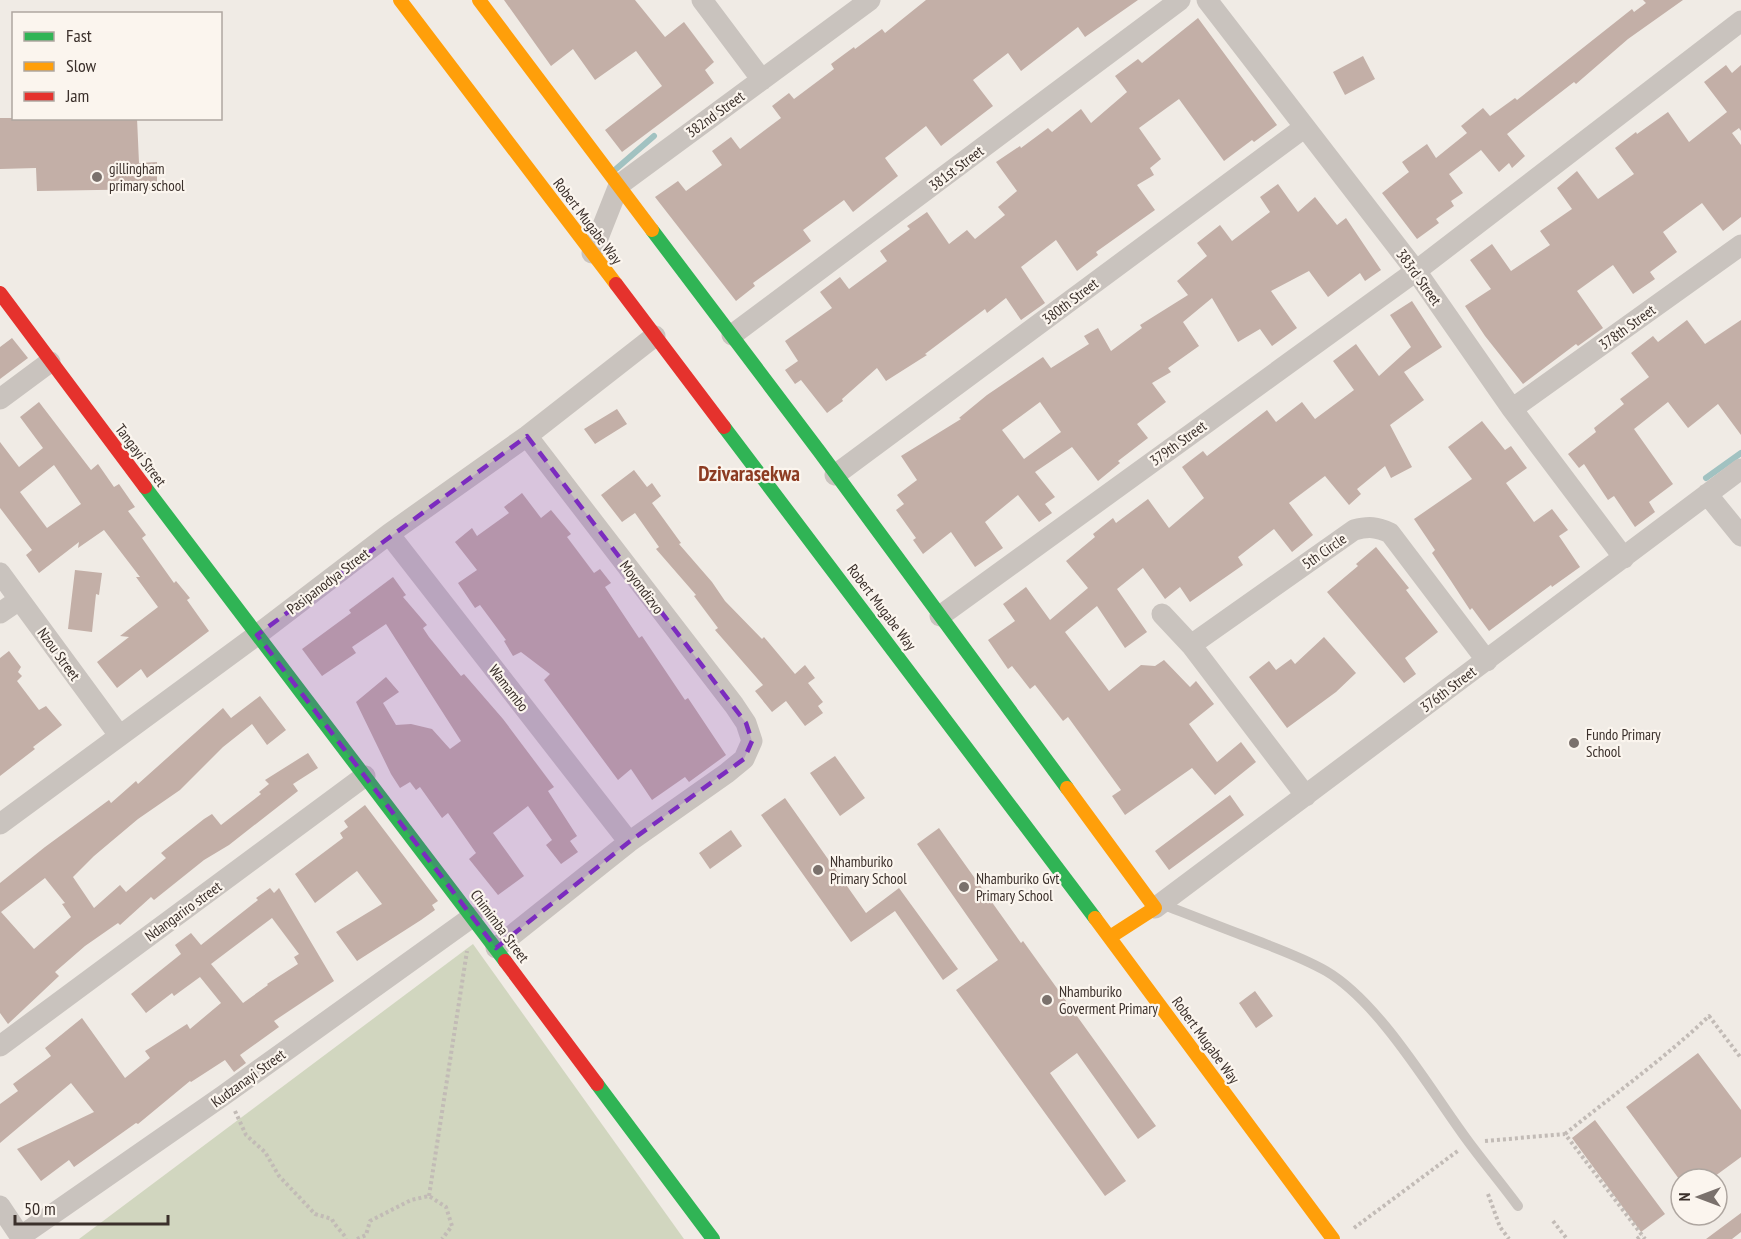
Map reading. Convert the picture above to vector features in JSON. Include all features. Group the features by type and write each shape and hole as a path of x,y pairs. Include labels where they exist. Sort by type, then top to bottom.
{"street":[{"name":"Robert Mugabe Way","path":"400,0 1110,937 1333,1239"},
{"path":"479,0 1158,906 1110,937"},
{"path":"702,0 762,80"},
{"name":"382nd Street","path":"619,185 870,0"},
{"name":"381st Street","path":"732,335 1180,0"},
{"name":"383rd Street","path":"1207,0 1416,271 1512,409 1624,558"},
{"name":"379th Street","path":"940,616 1416,271 1741,21"},
{"name":"380th Street","path":"835,476 1305,127"},
{"path":"592,253 619,185"},
{"name":"378th Street","path":"1512,409 1741,245"},
{"name":"Tangayi Street","path":"0,293 257,636"},
{"name":"Pasipanodya Street","path":"0,824 118,735 257,636 389,534 527,436 655,336"},
{"path":"0,399 50,362"},
{"name":"Moyondizvo","path":"527,436 734,705 746,723 752,741 744,759 630,842"},
{"name":"376th Street","path":"1158,906 1741,470"},
{"path":"1707,494 1741,536"},
{"name":"5th Circle","path":"1191,645 1354,530 1368,526 1390,533 1487,660"},
{"name":"Wamambo","path":"389,534 630,842"},
{"name":"Nzou Street","path":"0,573 118,735"},
{"path":"0,614 19,600"},
{"path":"1162,614 1191,645 1306,796"},
{"name":"Chimimba Street","path":"257,636 496,948 713,1239"},
{"name":"Ndangariro street","path":"0,1046 365,776"},
{"path":"496,948 630,842"},
{"name":"Kudzanayi Street","path":"22,1238 472,917"},
{"path":"0,1206 22,1238"}],"lane":[{"path":"1158,906 1280,950 1325,970 1343,982 1394,1037 1469,1143 1518,1206"}],"path":[{"path":"429,1196 472,917"},
{"path":"1565,1134 1682,1042 1709,1016 1741,1058"},
{"path":"224,1095 238,1114 246,1135 265,1152 279,1176 315,1214 332,1219 336,1228 345,1235 346,1239"},
{"path":"357,1239 366,1235 370,1221 411,1200 429,1196 446,1207 452,1226 442,1239"},
{"path":"1552,1221 1567,1239"},
{"path":"1637,1239 1642,1235"}],"highlighted area":[{"path":"527,436 746,723 752,741 744,759 629,842 496,948 257,635"}],"green space":[{"path":"473,944 684,1239 79,1239"}],"building":[{"path":"504,0 635,0 665,37 684,22 714,62 705,70 714,83 622,152 605,130 662,86 636,51 595,80 573,49 551,66"},
{"path":"926,0 1138,0 1085,37 1078,27 1021,71 1008,53 973,80 993,106 941,146 926,126 885,158 898,176 853,212 844,200 803,230 811,241 753,283 755,286 736,301 655,197 678,181 686,191 722,165 712,151 731,137 740,149 781,118 772,106 789,93 794,99 834,69 831,64 882,29 885,33"},
{"path":"1643,0 1683,0 1628,39 1576,84 1574,82 1507,134 1525,156 1512,168 1509,163 1499,172 1481,150 1449,174 1463,193 1451,201 1454,206 1436,219 1439,223 1417,239 1382,193 1409,172 1402,162 1427,144 1436,158 1467,133 1461,126 1483,108 1490,116 1515,98 1517,100 1632,9 1634,12 1646,3"},
{"path":"1198,18 1277,125 1224,161 1179,99 1139,128 1161,159 1150,168 1154,175 1137,185 1155,210 1096,252 1098,255 1077,271 1056,240 1021,267 1045,303 1021,320 1006,298 987,313 985,309 925,354 927,355 886,381 877,368 827,413 801,380 795,384 785,370 798,361 785,341 832,308 820,292 840,277 849,289 887,261 880,251 910,229 907,226 927,212 949,244 967,230 975,239 1005,215 998,207 1017,191 996,162 1020,146 1021,148 1048,128 1052,132 1081,109 1091,123 1127,92 1115,76 1138,59 1142,63"},
{"path":"1363,56 1375,79 1345,95 1333,72"},
{"path":"1726,65 1732,73 1741,65 1741,131 1739,128 1732,133 1741,145 1741,217 1723,231 1702,203 1663,232 1677,252 1650,272 1655,279 1633,294 1613,265 1577,291 1603,328 1578,346 1576,344 1523,384 1485,336 1465,306 1491,289 1470,260 1492,244 1511,271 1550,245 1540,231 1572,209 1557,188 1577,171 1598,199 1634,174 1615,148 1668,112 1689,142 1727,112 1704,82"},
{"path":"0,118 12,118 12,120 137,120 139,163 157,162 157,189 37,191 36,168 0,169"},
{"path":"1278,184 1298,212 1315,197 1337,225 1346,218 1381,270 1365,281 1360,273 1328,297 1309,271 1271,291 1297,328 1272,346 1260,329 1238,342 1212,298 1183,322 1199,346 1168,368 1171,372 1152,383 1166,402 1137,424 1148,438 1118,461 1120,463 1098,481 1072,447 1035,472 1055,497 1045,504 1052,513 1039,522 1018,495 985,522 1003,548 975,567 951,532 923,554 913,540 916,538 896,510 904,504 897,495 917,480 901,456 961,419 959,418 987,395 1043,357 1051,368 1089,344 1084,336 1098,328 1111,351 1142,328 1140,325 1188,295 1177,281 1207,256 1197,243 1220,225 1232,241 1270,212 1260,197","holes":["1040,402 1061,432 1024,459 1002,430"]},
{"path":"1412,301 1442,347 1404,372 1424,400 1390,425 1412,467 1391,478 1385,466 1357,489 1361,494 1349,505 1325,476 1289,503 1313,535 1292,552 1274,529 1238,557 1243,565 1190,602 1180,587 1165,599 1143,568 1117,589 1147,632 1125,648 1097,606 1065,632 1109,691 1141,665 1155,666 1164,660 1190,687 1196,681 1214,704 1189,724 1217,762 1241,742 1256,762 1215,795 1192,768 1125,815 1112,796 1121,790 1068,717 1063,721 1035,685 1030,689 1012,666 1008,669 988,640 1015,621 1003,604 1026,587 1050,620 1088,588 1066,561 1095,537 1093,534 1113,518 1116,523 1148,499 1169,528 1204,498 1182,467 1203,451 1207,456 1267,410 1276,422 1302,402 1315,419 1354,390 1333,361 1356,344 1379,376 1411,347 1390,315"},
{"path":"1687,320 1705,344 1741,320 1741,435 1718,404 1688,428 1668,402 1634,429 1673,484 1649,502 1655,512 1635,527 1614,496 1608,500 1584,464 1579,468 1568,454 1596,432 1594,428 1624,404 1620,399 1649,377 1631,353 1653,336 1658,342"},
{"path":"12,338 28,358 0,379 0,347"},
{"path":"39,402 91,470 98,464 114,487 119,484 135,507 128,511 146,535 142,538 174,583 176,581 190,598 187,600 209,631 147,678 141,669 117,688 97,662 129,637 120,636 158,607 136,577 140,577 104,530 78,548 79,542 39,573 26,555 32,550 0,508 0,442 19,467 43,448 20,417","holes":["54,465 81,504 47,528 20,492"]},
{"path":"617,409 627,424 595,444 584,429"},
{"path":"1482,421 1505,450 1511,446 1527,468 1506,483 1534,522 1552,509 1568,530 1559,536 1580,567 1552,587 1551,585 1489,631 1472,608 1470,610 1432,553 1435,550 1414,519 1472,479 1448,447"},
{"path":"634,470 647,487 652,483 661,496 652,503 681,543 679,544 712,582 725,601 762,639 764,637 795,674 805,665 815,678 808,683 823,702 818,706 823,713 805,726 786,701 772,712 755,691 763,685 715,630 718,628 694,596 696,595 656,549 659,547 635,513 622,522 601,495"},
{"path":"522,493 541,518 551,510 571,534 567,537 594,573 600,569 611,583 605,587 639,638 642,636 685,700 688,698 726,755 689,782 685,777 652,800 631,769 618,780 544,680 550,674 521,652 513,656 504,641 506,640 480,605 475,608 458,583 477,570 455,542 472,528 477,536 509,513 504,507"},
{"path":"1376,547 1409,588 1406,590 1438,632 1405,658 1416,674 1404,683 1327,592 1358,566 1356,564"},
{"path":"75,570 102,573 99,595 96,594 92,632 68,629"},
{"path":"393,577 406,595 403,597 427,625 423,628 429,637 461,676 464,674 503,719 554,787 548,791 577,836 570,841 578,852 561,864 546,845 552,840 528,806 493,833 524,876 498,895 469,859 476,853 448,813 442,818 420,787 416,790 410,782 400,788 356,702 386,677 399,692 383,703 396,725 411,724 432,729 450,749 461,741 386,624 352,647 356,653 322,676 302,649 351,613 349,610"},
{"path":"1324,637 1356,673 1336,692 1287,728 1249,677 1269,661 1276,670 1291,659 1295,664"},
{"path":"9,651 21,667 18,672 22,676 17,681 39,710 46,706 62,725 0,776 0,658"},
{"path":"260,696 286,730 267,745 252,724 223,747 180,790 138,819 94,856 73,877 94,908 120,885 126,892 166,858 161,853 204,819 212,814 221,825 261,794 259,792 269,784 265,780 308,753 318,768 293,784 298,791 229,845 204,860 154,900 151,897 120,925 118,923 85,946 55,972 59,976 8,1024 0,1013 0,883 109,800 111,803 136,781 138,784 223,708 231,718","holes":["45,878 65,903 62,904 71,917 34,949 1,912"]},
{"name":"Nhamburiko Primary School","path":"835,756 865,798 840,816 810,773"},
{"path":"1230,795 1244,815 1169,870 1155,851"},
{"name":"Nhamburiko Primary School","path":"785,798 866,913 899,888 958,969 943,980 895,911 851,942 761,815"},
{"path":"365,805 438,901 432,905 435,910 357,961 336,932 382,904 357,871 315,903 295,874 343,838 340,833 348,827 344,821"},
{"path":"939,828 1156,1126 1138,1139 1077,1053 1050,1073 1126,1181 1105,1196 956,990 998,960 917,844"},
{"path":"731,830 742,846 710,869 699,853"},
{"path":"270,888 274,893 279,888 334,981 274,1021 279,1027 240,1055 246,1063 234,1072 225,1060 190,1081 138,1124 136,1123 74,1167 69,1160 41,1181 17,1149 94,1112 71,1083 0,1143 0,1104 18,1091 13,1084 51,1056 45,1048 82,1018 125,1078 150,1058 145,1051 187,1024 190,1029 221,1003 200,977 174,996 172,993 146,1013 131,994 181,954 175,945 191,933 201,945 258,900 256,898","holes":["272,918 299,954 294,957 298,964 243,1003 211,964"]},
{"path":"1255,991 1273,1016 1256,1028 1239,1003"},
{"path":"1698,1053 1741,1110 1741,1157 1727,1167 1670,1167 1626,1107"},
{"path":"1595,1120 1665,1214 1641,1232 1572,1138"},
{"path":"1741,1213 1741,1232 1732,1239 1706,1239 1722,1227 1729,1227 1729,1222"}],"waterway":[{"path":"616,169 654,136"},
{"path":"1706,478 1741,453"}],"traffic: fast":[{"path":"652,230 819,451 1067,788"},
{"path":"724,427 1095,918"},
{"path":"145,487 505,961"},
{"path":"597,1084 713,1239"}],"traffic: slow":[{"path":"400,0 616,284"},
{"path":"479,0 652,230"},
{"path":"1067,788 1155,908 1110,937"},
{"path":"1095,918 1333,1239"}],"traffic: jam":[{"path":"616,284 724,427"},
{"path":"0,293 145,487"},
{"path":"505,961 597,1084"}],"place":[{"name":"gillingham primary school","path":"97,177"},
{"name":"Fundo Primary School","path":"1574,743"},
{"name":"Nhamburiko Primary School","path":"818,870"},
{"name":"Nhamburiko Gvt Primary School","path":"964,887"},
{"name":"Nhamburiko Goverment Primary","path":"1047,1000"}],"district":[{"name":"Dzivarasekwa","path":"749,473"}]}
